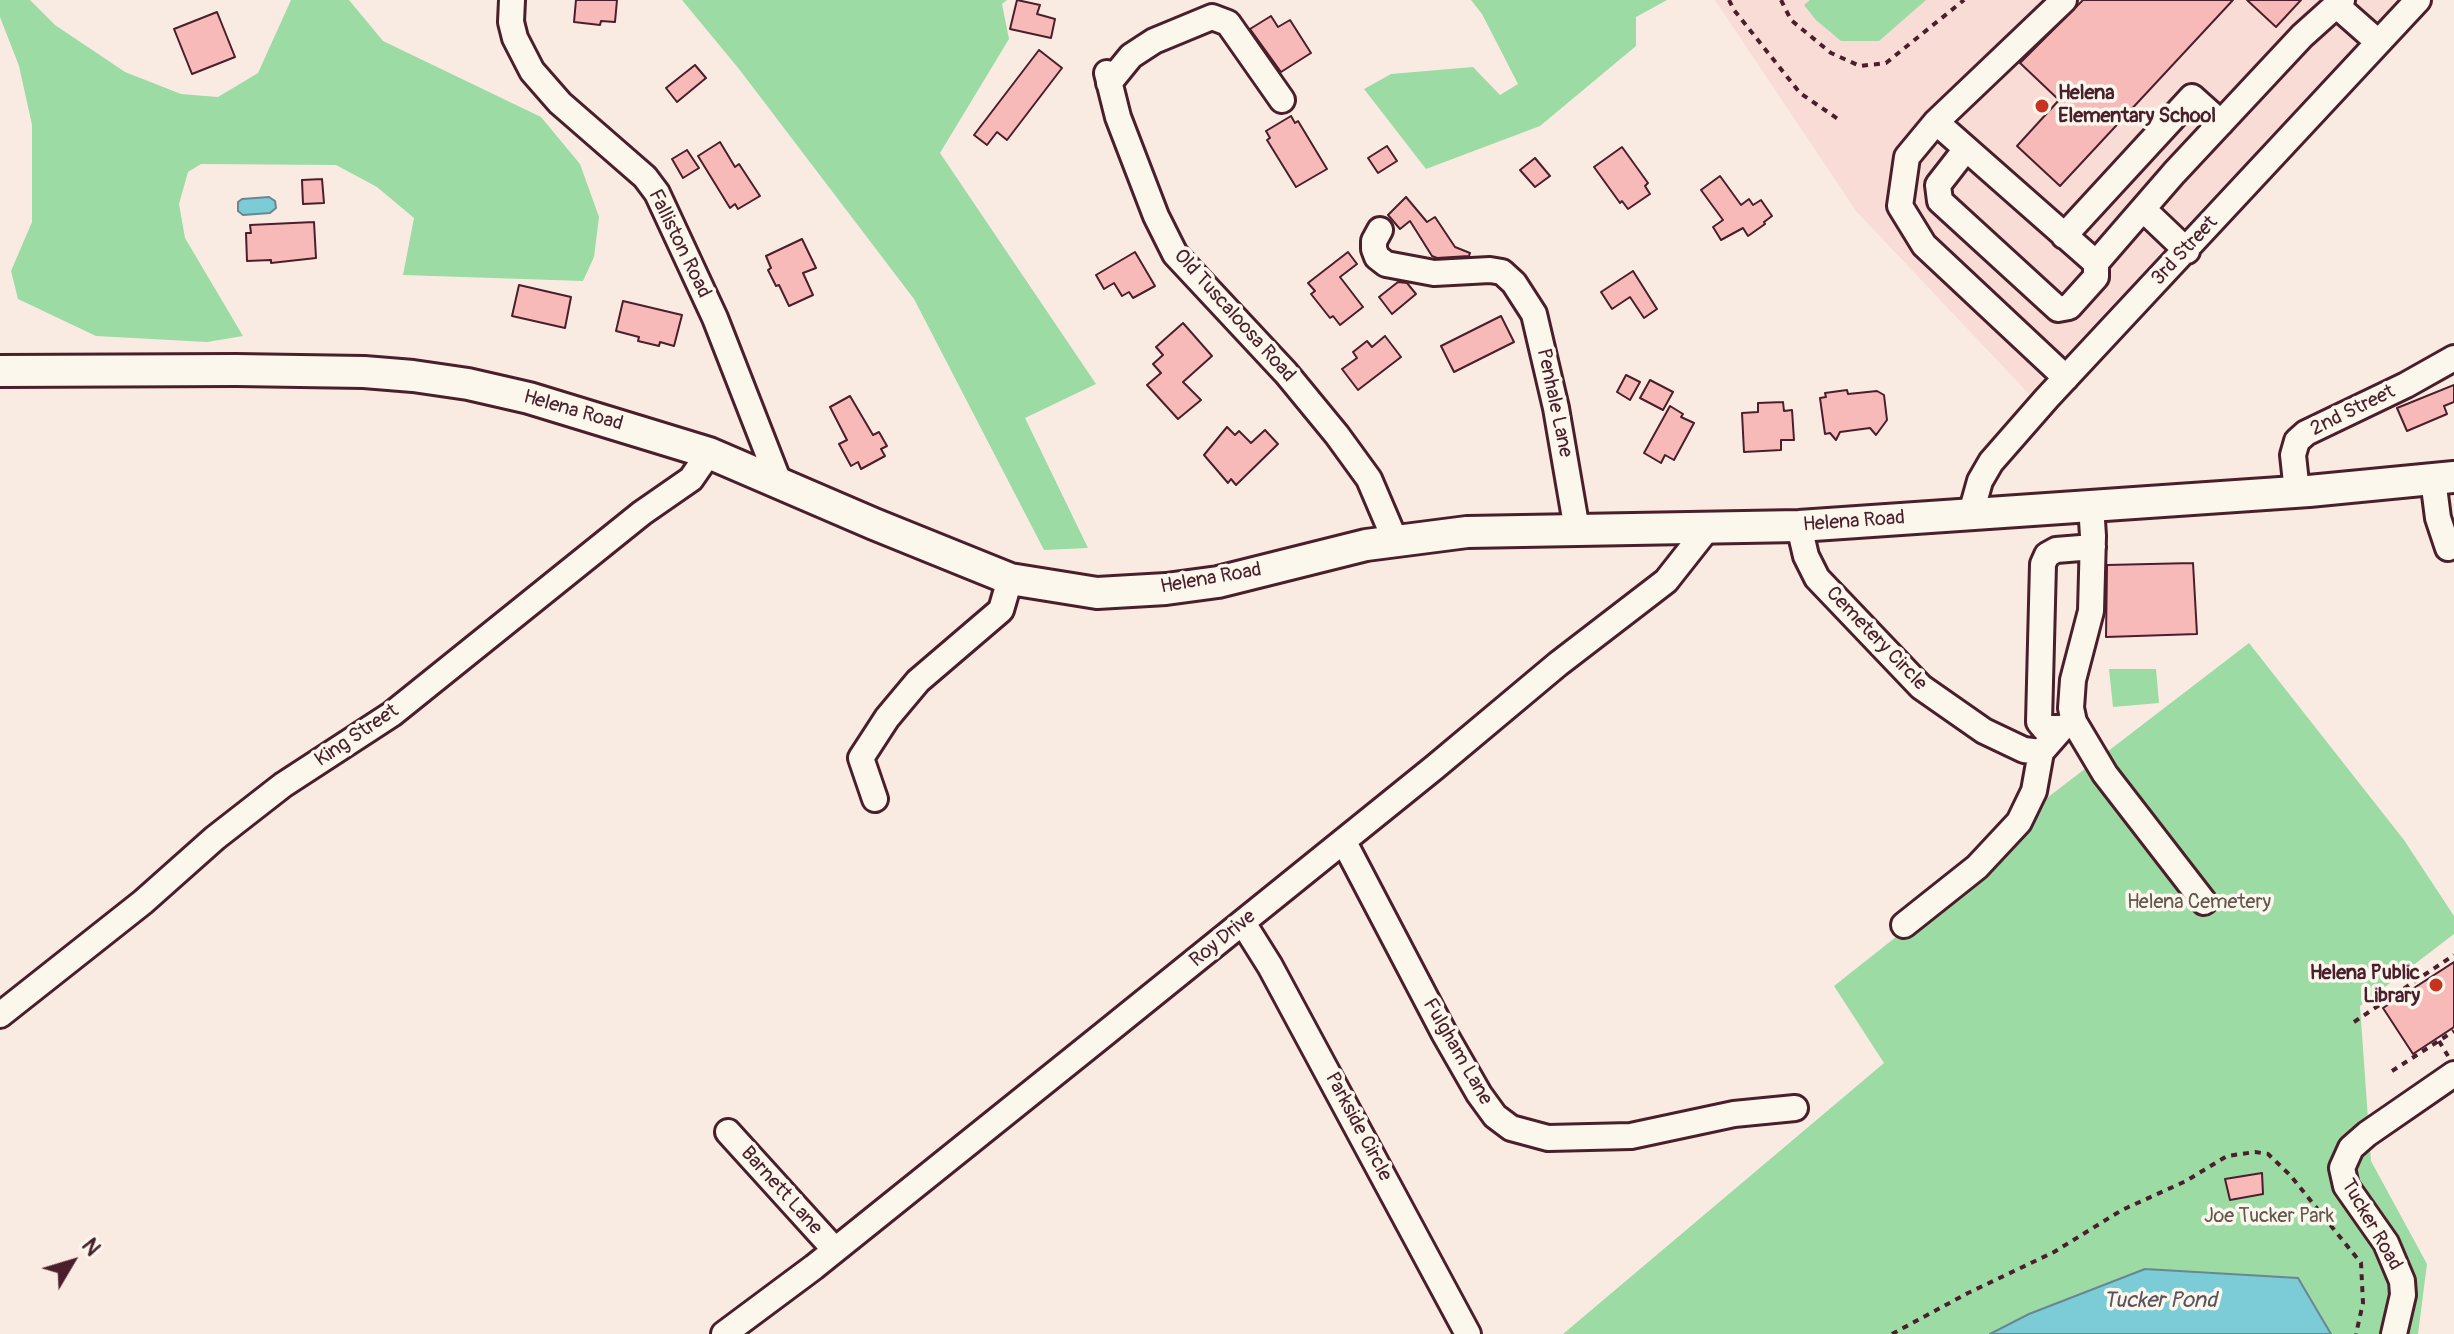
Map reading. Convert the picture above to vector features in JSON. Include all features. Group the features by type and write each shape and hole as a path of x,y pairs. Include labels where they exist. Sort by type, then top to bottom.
{"main road":[{"name":"Helena Road","path":"0,371 236,370 413,376 529,398 709,453 1010,579 1097,593 1218,582 1395,540 1467,532 1799,526 2297,492 2444,478"}],"street":[{"name":"Falliston Road","path":"512,0 511,22 515,38 532,71 560,103 645,177 657,193 715,318 779,482"},
{"path":"2064,0 1936,122 1907,157 1900,206 1924,245 2066,378"},
{"name":"3rd Street","path":"1971,513 1980,481 1991,462 2418,0"},
{"path":"1966,149 1938,185 1940,201 2058,309 2069,307 2096,277 2096,263 2143,209 2302,36 2339,2 2378,42"},
{"name":"Old Tuscaloosa Road","path":"1282,100 1228,23 1212,17 1154,41 1131,56 1108,78 1118,117 1156,216 1175,254 1286,373 1337,435 1369,479 1395,540"},
{"path":"2064,236 2192,97 2221,123"},
{"path":"1936,122 2096,263"},
{"path":"2143,209 2187,251"},
{"name":"Penhale Lane","path":"1380,230 1374,241 1377,257 1395,268 1445,274 1490,270 1502,272 1514,283 1534,314 1540,333 1572,490 1577,530"},
{"name":"2nd Street","path":"2297,492 2293,455 2297,441 2306,433 2454,358"},
{"name":"King Street","path":"0,1015 143,902 215,838 283,785 392,714 642,513 691,479 709,453"},
{"path":"2444,478 2438,518 2448,548"},
{"path":"1904,925 1977,867 2019,822 2034,791 2041,752 2068,725 2073,680 2089,625 2093,547 2091,505"},
{"name":"Cemetery Circle","path":"1799,526 1806,556 1817,578 1910,677 1951,710 1996,737 2024,750 2041,752"},
{"name":"Roy Drive","path":"724,1334 835,1250 1344,842 1558,664 1666,581 1707,529"},
{"path":"2068,725 2044,728 2039,722 2043,564 2047,555 2056,550 2093,547"},
{"path":"875,799 861,758 887,718 918,681 1001,610 1010,579"},
{"path":"2068,725 2204,902"},
{"name":"Fulgham Lane","path":"1344,842 1479,1094 1495,1116 1511,1128 1548,1138 1631,1136 1734,1114 1795,1108"},
{"name":"Parkside Circle","path":"1243,923 1270,966 1468,1334"},
{"name":"Tucker Road","path":"2394,1334 2403,1295 2402,1281 2386,1243 2346,1186 2342,1168 2351,1148 2367,1134 2454,1074"},
{"name":"Barnett Lane","path":"728,1132 835,1250"}],"path":[{"path":"1729,0 1800,93 1838,119"},
{"path":"1781,0 1791,20 1831,53 1860,66 1886,63 1964,0"},
{"path":"2354,1022 2454,955"},
{"path":"2392,1071 2454,1031"},
{"path":"1892,1334 2054,1252 2122,1210 2186,1181 2227,1156 2255,1152 2268,1154 2290,1175 2361,1263 2363,1303 2356,1334"}],"shaded area":[{"name":"Helena Elementary School","path":"1715,0 2397,0 2029,394 1856,211"}],"green space":[{"path":"0,0 30,0 55,25 125,72 181,94 218,97 258,73 291,0 349,0 383,41 541,117 580,164 599,217 594,257 583,281 403,275 414,218 377,187 336,165 201,164 188,172 179,204 185,238 243,336 207,342 96,336 18,299 11,271 32,222 32,125 19,66 0,17"},
{"path":"682,0 1007,0 1002,4 1009,39 940,153 1096,384 1025,418 1088,548 1044,550 914,299 739,69"},
{"path":"1471,0 1667,0 1636,17 1636,46 1540,126 1426,169 1364,89 1391,74 1473,67 1500,95 1518,84 1482,14"},
{"path":"1810,0 1926,0 1879,41 1841,41 1804,5"},
{"name":"Helena Cemetery","path":"2249,643 2404,840 2454,916 2454,934 2360,1006 2371,1161 2427,1264 2418,1334 1563,1334 1884,1063 1834,986 2006,850 2043,801"},
{"path":"2109,669 2156,669 2159,703 2113,707"}],"water":[{"path":"269,197 275,201 276,208 270,213 243,215 238,211 238,202 242,199"},
{"name":"Tucker Pond","path":"2145,1269 2298,1278 2331,1334 1990,1334 2029,1314"}],"building":[{"path":"576,0 617,0 615,22 601,21 600,25 574,22"},
{"path":"1017,0 1040,5 1037,14 1055,19 1051,38 1010,29"},
{"name":"Helena Elementary School","path":"2083,0 2233,0 2060,186 2017,146 2059,100 2020,63"},
{"path":"2247,0 2301,0 2276,27"},
{"path":"217,12 235,57 192,74 174,29"},
{"path":"1271,16 1278,27 1290,20 1311,53 1281,72 1250,29"},
{"path":"1039,50 1062,68 1007,140 997,132 987,145 974,135"},
{"path":"695,65 706,78 677,102 666,88"},
{"path":"1291,116 1295,123 1298,121 1327,169 1296,187 1267,140 1270,138 1266,131"},
{"path":"720,142 735,167 739,164 760,196 738,209 735,204 730,208 698,156"},
{"path":"1387,146 1397,161 1378,173 1368,158"},
{"path":"1622,147 1648,183 1645,186 1650,194 1628,209 1622,201 1620,203 1594,167"},
{"path":"687,150 699,168 683,178 672,159"},
{"path":"1535,158 1550,176 1535,187 1520,170"},
{"path":"1720,176 1741,205 1749,199 1753,205 1761,200 1772,216 1748,236 1743,228 1721,240 1713,227 1723,220 1701,190"},
{"path":"322,179 324,203 303,204 302,180"},
{"path":"1406,197 1427,222 1435,217 1455,247 1470,253 1469,256 1437,258 1432,256 1410,221 1400,229 1388,215"},
{"path":"314,222 316,258 271,263 271,260 247,261 246,233 251,233 250,225"},
{"path":"802,239 816,268 803,273 813,295 789,306 768,270 771,268 766,256"},
{"path":"1135,252 1155,286 1133,298 1129,292 1122,296 1114,283 1104,289 1096,275"},
{"path":"1348,252 1357,264 1340,277 1363,307 1340,325 1333,316 1330,318 1311,294 1315,291 1308,283"},
{"path":"1633,271 1657,309 1644,318 1630,297 1612,309 1601,292"},
{"path":"1398,282 1407,283 1416,294 1392,314 1379,297"},
{"path":"519,285 571,297 565,328 512,316"},
{"path":"623,301 682,315 674,346 638,341 639,337 616,331"},
{"path":"1501,316 1514,342 1454,372 1441,346"},
{"path":"1183,323 1212,356 1183,382 1201,400 1178,419 1147,385 1161,373 1153,364 1163,355 1156,347"},
{"path":"1385,336 1401,357 1358,390 1342,369 1357,358 1353,352 1367,341 1372,347"},
{"path":"1626,375 1640,382 1630,400 1617,392"},
{"path":"1650,380 1673,392 1663,410 1640,398"},
{"path":"2454,385 2454,402 2444,406 2447,414 2407,431 2397,408"},
{"path":"1847,390 1848,394 1877,391 1884,395 1887,420 1876,435 1870,428 1840,432 1836,440 1830,433 1825,434 1820,398 1826,397 1825,393"},
{"path":"850,396 873,435 879,432 887,446 881,449 885,456 861,469 858,462 851,466 839,444 847,440 830,407"},
{"path":"1783,402 1784,411 1792,410 1794,440 1781,440 1781,450 1744,452 1742,413 1758,412 1758,403"},
{"path":"1670,406 1683,414 1681,417 1694,423 1674,460 1665,455 1661,463 1644,453"},
{"path":"1227,427 1235,435 1239,431 1251,443 1265,430 1278,444 1236,485 1231,479 1228,483 1204,455"},
{"path":"2193,563 2197,634 2106,637 2107,565"},
{"name":"Helena Public Library","path":"2454,962 2454,1027 2413,1054 2383,1008"},
{"path":"2262,1173 2263,1194 2230,1200 2225,1179"}],"place":[{"name":"Helena Elementary School","path":"2042,106"},
{"name":"Helena Public Library","path":"2436,985"}],"park label":[{"name":"Joe Tucker Park","path":"2269,1217"}]}
